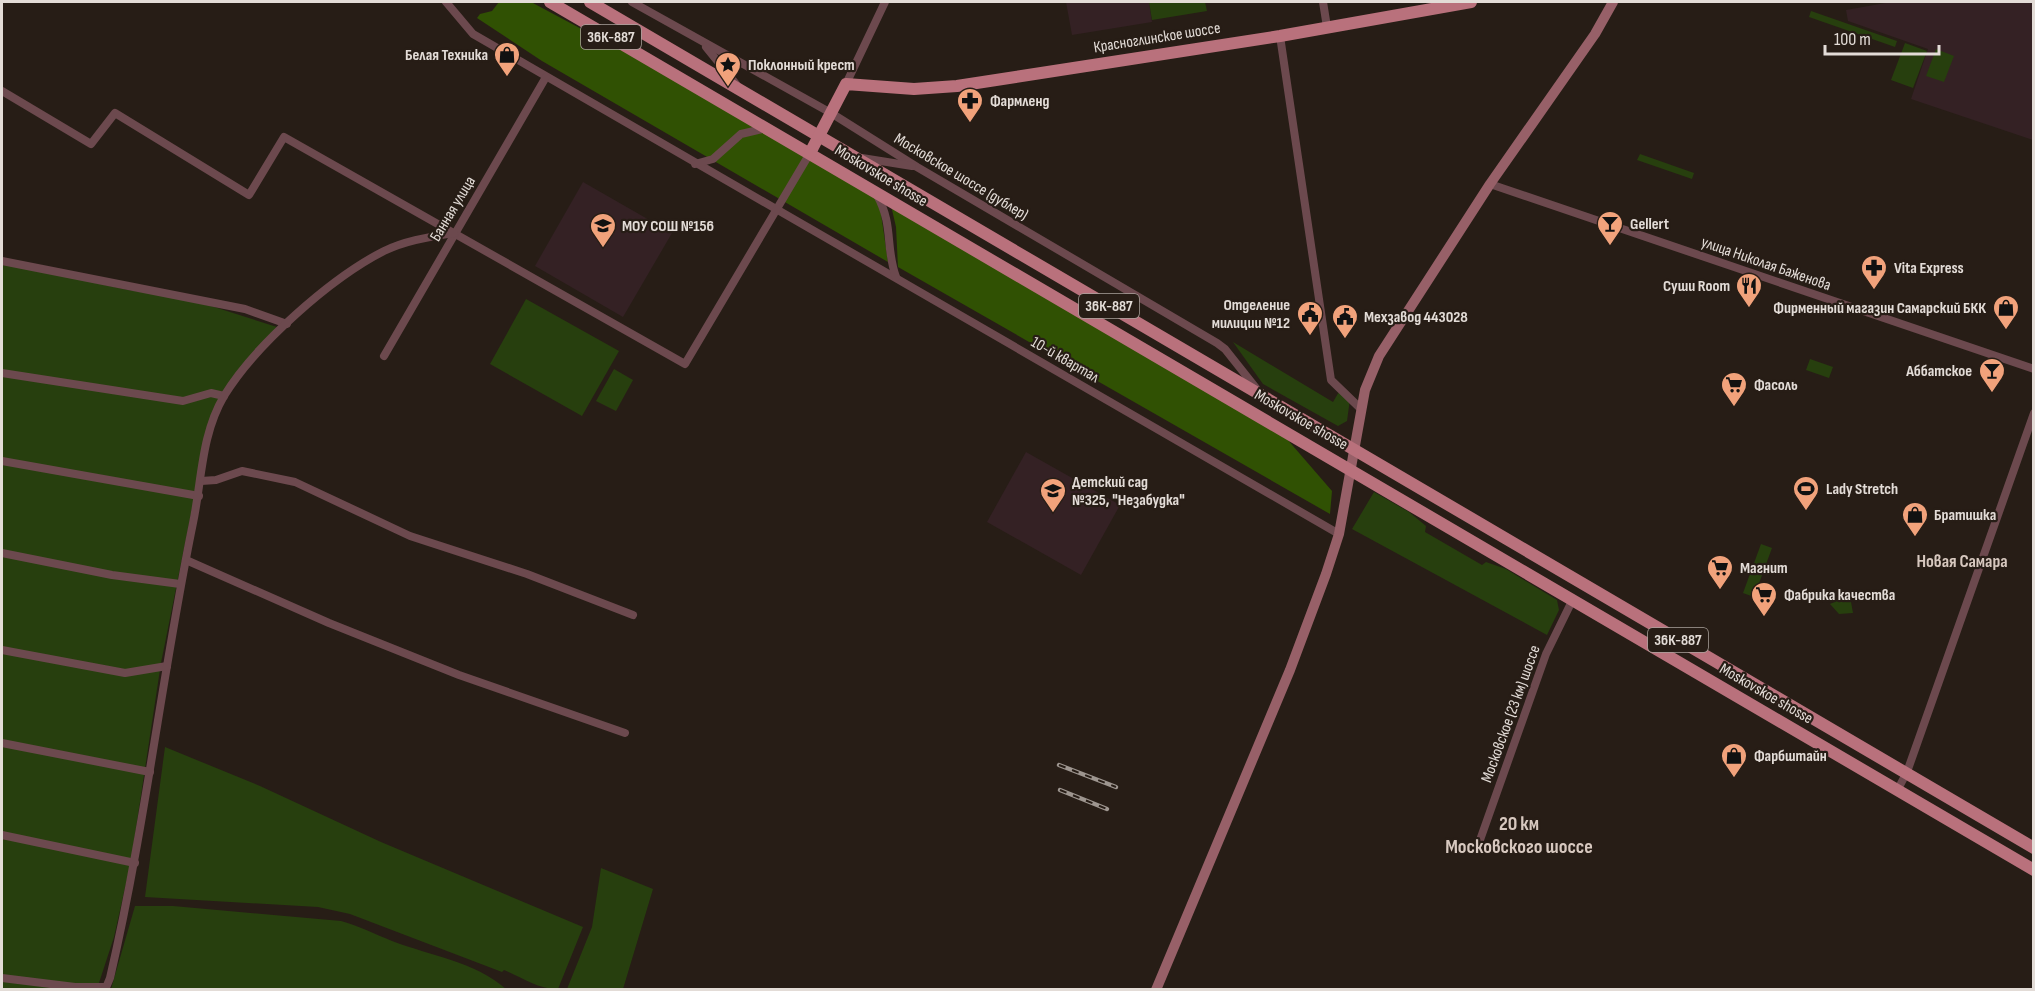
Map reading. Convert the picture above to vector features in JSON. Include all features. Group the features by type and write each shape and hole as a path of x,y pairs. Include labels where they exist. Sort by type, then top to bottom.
{"main road":[{"name":"Moskovskoe shosse","path":"550,2 810,153 877,195 1352,469 2034,870"},
{"name":"Moskovskoe shosse","path":"590,2 2034,848"},
{"name":"Красноглинское шоссе","path":"846,84 914,89 957,86 1280,36 1471,2"},
{"path":"810,153 846,84"}],"street":[{"name":"10-й квартал","path":"446,2 473,34 546,78 896,277 1339,534"},
{"name":"Московское шоссе (дублер)","path":"632,2 831,113 917,167 1217,343 1225,349 1261,394"},
{"path":"846,84 885,2"},
{"path":"1323,2 1327,27"},
{"path":"1156,990 1290,670 1339,534 1365,390 1389,337 1490,184 1595,34 1613,2"},
{"path":"1280,36 1331,380 1361,409"},
{"path":"703,43 738,87"},
{"name":"Банная улица","path":"384,356 546,78"},
{"path":"2,91 91,144 115,113 249,195 284,137 685,364 810,153"},
{"path":"695,164 713,159 741,134 766,128"},
{"path":"858,158 917,167"},
{"name":"улица Николая Баженова","path":"1490,184 2034,369"},
{"path":"877,195 887,214 892,265 896,277"},
{"path":"2,978 75,987 105,988 110,978 135,863 180,584 199,496 202,458 212,421 224,396 250,362 287,324 343,276 385,251 418,238 454,233"},
{"path":"2,261 223,304 287,324"},
{"path":"2,373 183,401 211,393 224,396"},
{"path":"1898,789 1907,772 2034,413"},
{"path":"2,461 199,496"},
{"path":"201,481 216,480 242,471 295,482 410,536 527,574 633,615"},
{"path":"2,553 112,575 180,584"},
{"path":"186,560 329,623 459,675 625,733"},
{"name":"Московское (23 км) шоссе","path":"1480,840 1546,654 1573,599"},
{"path":"2,650 124,673 167,666"},
{"path":"2,743 150,772"},
{"path":"2,835 135,863"}],"shaded area":[{"path":"1066,2 1149,2 1152,22 1072,35"},
{"path":"1891,2 2033,2 2033,140 1911,99 1928,49 1848,21 1846,10"},
{"name":"МОУ СОШ №156","path":"583,182 672,233 623,317 535,266"},
{"name":"Детский сад №325, \"Незабудка\"","path":"1026,452 1120,505 1081,575 987,522"}],"green space":[{"path":"499,2 531,2 767,128 871,191 880,207 888,262 542,61 477,18 480,14 492,11"},
{"path":"1149,2 1205,2 1207,11 1152,20"},
{"path":"1811,11 1897,41 1895,47 1809,17"},
{"path":"1905,43 1927,51 1913,88 1891,80"},
{"path":"1936,49 1954,56 1944,82 1926,76"},
{"path":"1640,154 1694,173 1692,179 1637,160"},
{"path":"890,201 1274,424 1332,491 1330,514 898,267 896,227"},
{"path":"2,263 128,290 189,299 280,328 248,359 220,395 206,439 161,663 131,861 114,937 97,989 2,990"},
{"path":"526,299 619,351 582,416 490,364"},
{"path":"1233,342 1333,402 1340,390 1350,399 1347,421 1338,426 1263,384"},
{"path":"1810,359 1833,367 1829,378 1806,370"},
{"path":"614,369 633,380 616,411 596,401"},
{"path":"1374,492 1409,512 1426,526 1425,532 1482,565 1486,562 1506,569 1557,600 1559,610 1547,635 1352,529"},
{"path":"1761,544 1772,548 1754,597 1743,593"},
{"path":"1841,599 1851,602 1853,613 1839,614 1830,604"},
{"path":"165,747 260,786 381,842 583,927 558,989 537,985 504,970 502,972 350,914 318,907 145,897"},
{"path":"601,868 653,889 623,989 567,989 592,927"},
{"path":"135,906 173,906 341,921 392,941 466,965 506,989 111,989"}],"railway":[{"path":"1059,765 1116,787"},
{"path":"1060,790 1107,809"}],"place":[{"name":"Белая Техника","path":"507,78"},
{"name":"Поклонный крест","path":"728,88"},
{"name":"Фармленд","path":"970,124"},
{"name":"Gellert","path":"1610,247"},
{"name":"МОУ СОШ №156","path":"603,249"},
{"name":"Vita Express","path":"1874,291"},
{"name":"Суши Room","path":"1749,309"},
{"name":"Фирменный магазин Самарский БКК","path":"2006,331"},
{"name":"Отделение милиции №12","path":"1310,337"},
{"name":"Мехзавод 443028","path":"1345,340"},
{"name":"Аббатское","path":"1992,394"},
{"name":"Фасоль","path":"1734,408"},
{"name":"Lady Stretch","path":"1806,512"},
{"name":"Детский сад №325, \"Незабудка\"","path":"1053,514"},
{"name":"Братишка","path":"1915,538"},
{"name":"Магнит","path":"1720,591"},
{"name":"Фабрика качества","path":"1764,618"},
{"name":"Фарбштайн","path":"1734,779"}],"district":[{"name":"Новая Самара","path":"1962,561"},
{"name":"20 км Московского шоссе","path":"1519,836"}]}
